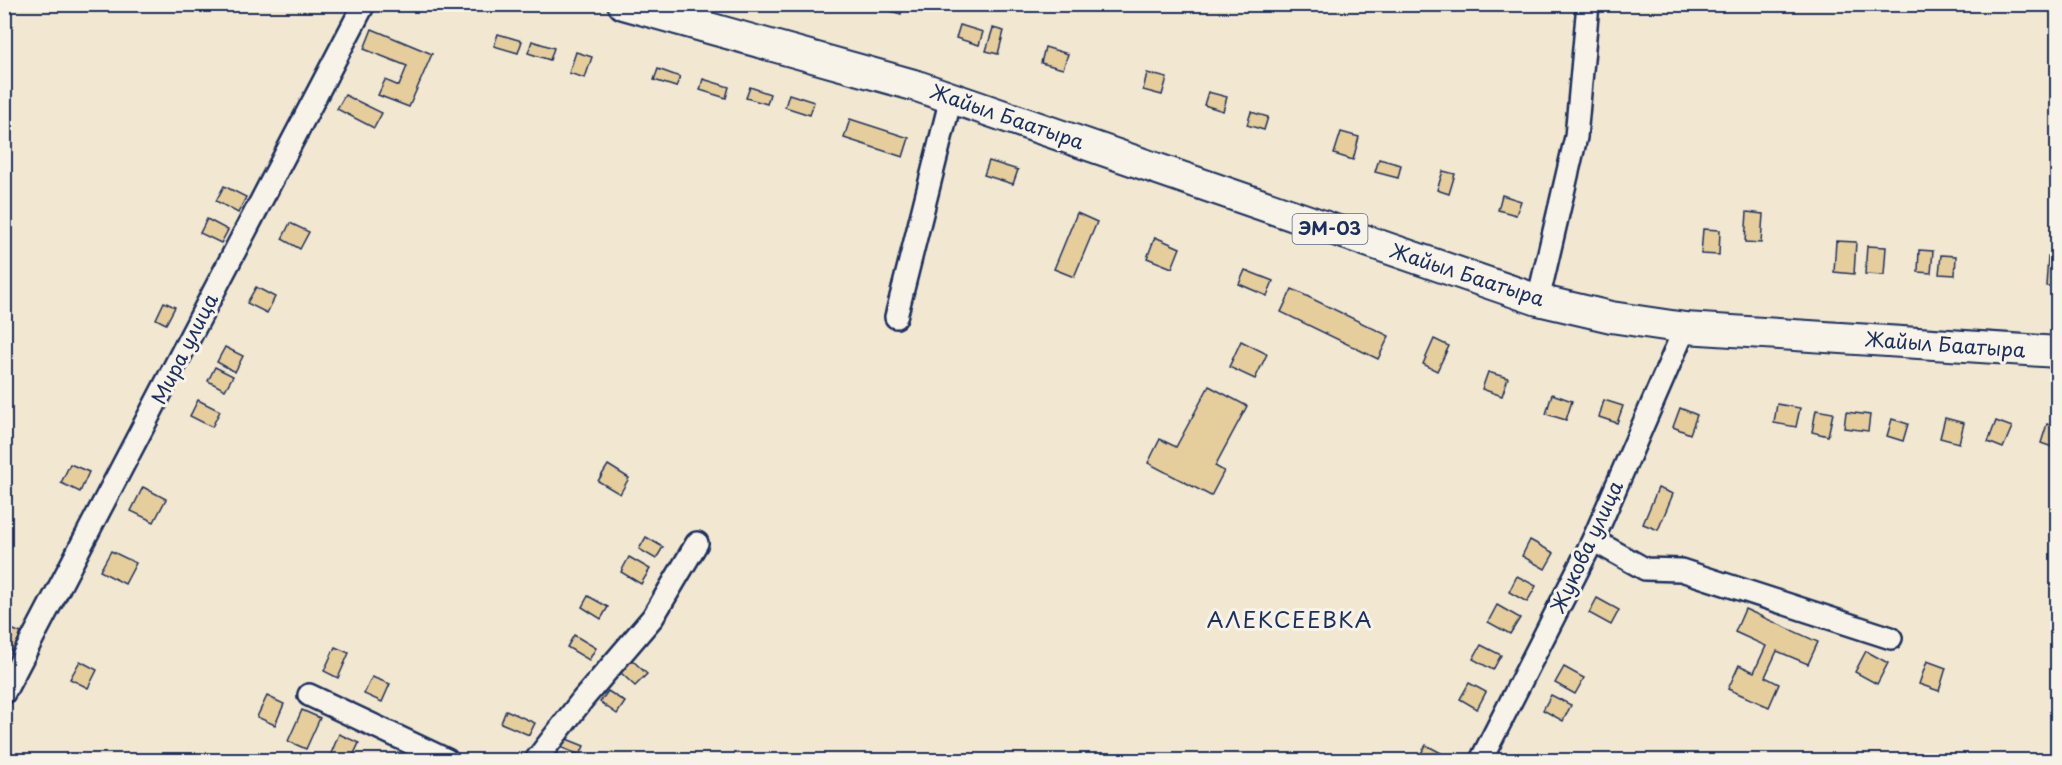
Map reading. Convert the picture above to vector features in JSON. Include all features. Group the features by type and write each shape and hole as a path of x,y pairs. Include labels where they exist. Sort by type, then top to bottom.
{"highway":[{"name":"Жайыл Баатыра","path":"623,4 951,98 1538,300 1611,317 1685,328 2058,352"}],"street":[{"name":"Мира улица","path":"4,693 364,4"},
{"path":"1538,300 1576,137 1588,4"},
{"path":"896,317 951,98"},
{"name":"Жукова улица","path":"1481,760 1593,540 1685,328"},
{"path":"1593,540 1645,569 1682,570 1891,638"},
{"path":"536,760 583,699 652,617 697,543"},
{"path":"309,695 447,760"}],"building":[{"path":"878,4 904,4 901,14 877,7"},
{"path":"960,25 983,32 979,45 956,38"},
{"path":"993,28 1004,31 998,54 986,51"},
{"path":"372,29 432,54 409,107 378,95 385,80 399,86 407,66 364,49"},
{"path":"498,34 522,41 518,53 494,46"},
{"path":"532,41 554,48 550,60 528,53"},
{"path":"1045,47 1068,54 1063,69 1041,63"},
{"path":"576,52 592,57 585,78 569,73"},
{"path":"658,69 680,77 676,87 654,80"},
{"path":"1147,73 1167,78 1162,95 1143,90"},
{"path":"703,79 729,87 726,98 700,90"},
{"path":"750,87 770,94 767,104 746,98"},
{"path":"1208,92 1227,97 1223,111 1204,105"},
{"path":"789,94 814,102 810,115 785,107"},
{"path":"345,95 382,113 374,128 337,109"},
{"path":"1251,112 1268,117 1264,130 1247,125"},
{"path":"850,119 909,138 903,157 844,138"},
{"path":"1341,132 1359,137 1353,160 1334,154"},
{"path":"1379,159 1401,165 1398,178 1375,172"},
{"path":"989,161 1018,170 1013,184 984,175"},
{"path":"1443,171 1455,174 1449,194 1437,190"},
{"path":"224,186 246,197 238,213 216,201"},
{"path":"1502,195 1521,201 1516,215 1498,210"},
{"path":"1747,212 1763,214 1761,243 1745,242"},
{"path":"1077,213 1097,222 1074,277 1054,269"},
{"path":"207,219 228,230 221,243 200,233"},
{"path":"290,223 309,232 300,249 282,239"},
{"path":"1703,229 1720,230 1719,255 1701,254"},
{"path":"1155,237 1180,248 1172,268 1147,258"},
{"path":"1836,241 1856,242 1854,274 1834,272"},
{"path":"1867,246 1886,247 1884,275 1865,274"},
{"path":"1919,250 1933,251 1931,273 1918,272"},
{"path":"1941,255 1956,256 1955,275 1939,274"},
{"path":"2048,256 2058,256 2058,286 2046,286"},
{"path":"1245,270 1273,281 1267,296 1239,284"},
{"path":"256,287 275,297 267,313 247,303"},
{"path":"1292,289 1389,336 1378,359 1281,312"},
{"path":"164,302 175,307 166,324 156,319"},
{"path":"1434,339 1449,346 1437,371 1423,364"},
{"path":"1241,341 1267,354 1255,379 1229,367"},
{"path":"225,347 243,356 235,372 217,362"},
{"path":"215,367 233,376 225,390 208,381"},
{"path":"1488,372 1508,378 1502,396 1482,389"},
{"path":"1209,386 1247,406 1215,466 1224,471 1211,496 1148,463 1160,439 1176,447"},
{"path":"1552,394 1572,401 1566,420 1546,414"},
{"path":"198,400 220,411 212,427 190,416"},
{"path":"1604,400 1623,406 1617,423 1599,417"},
{"path":"1777,404 1800,408 1796,427 1774,423"},
{"path":"1680,408 1697,415 1690,434 1673,427"},
{"path":"1816,410 1833,413 1828,436 1812,432"},
{"path":"1846,412 1870,415 1868,431 1844,428"},
{"path":"1945,418 1964,423 1959,443 1940,438"},
{"path":"1892,419 1908,424 1903,441 1887,436"},
{"path":"1996,421 2012,427 2003,448 1988,442"},
{"path":"2047,424 2058,427 2055,448 2041,443"},
{"path":"70,464 89,472 80,492 61,483"},
{"path":"608,465 629,478 620,494 598,481"},
{"path":"143,487 166,499 154,522 131,511"},
{"path":"1658,488 1673,494 1658,530 1643,524"},
{"path":"646,537 663,547 656,559 639,549"},
{"path":"1530,540 1554,553 1545,569 1522,556"},
{"path":"111,551 136,563 125,584 100,571"},
{"path":"629,557 650,569 641,584 621,572"},
{"path":"1517,576 1536,586 1527,602 1509,592"},
{"path":"588,596 608,607 601,619 582,607"},
{"path":"1597,598 1619,610 1611,625 1589,613"},
{"path":"1497,605 1520,618 1510,634 1488,622"},
{"path":"1745,609 1818,642 1808,664 1777,651 1765,677 1779,684 1769,707 1728,689 1739,665 1754,672 1766,646 1735,632"},
{"path":"4,626 21,633 13,652 4,648"},
{"path":"574,635 596,648 589,660 567,647"},
{"path":"1481,645 1501,655 1493,670 1473,659"},
{"path":"335,647 349,653 338,678 324,671"},
{"path":"1866,651 1888,663 1877,684 1855,672"},
{"path":"632,660 647,674 635,686 620,672"},
{"path":"80,661 97,670 88,688 70,679"},
{"path":"1927,661 1946,668 1939,691 1919,684"},
{"path":"1564,667 1584,678 1575,694 1555,683"},
{"path":"372,677 390,684 382,702 364,694"},
{"path":"1469,683 1486,692 1477,709 1460,699"},
{"path":"608,691 625,702 617,714 600,702"},
{"path":"1551,695 1571,705 1563,721 1543,710"},
{"path":"267,696 284,704 275,725 257,717"},
{"path":"302,710 320,718 306,749 288,741"},
{"path":"506,710 535,723 529,735 501,723"},
{"path":"339,734 359,743 351,760 341,760 330,756"},
{"path":"564,738 584,746 580,755 560,747"},
{"path":"1426,745 1447,756 1444,760 1430,760 1420,755"}],"district":[{"name":"АЛЕКСЕЕВКА","path":"1290,620"}]}
